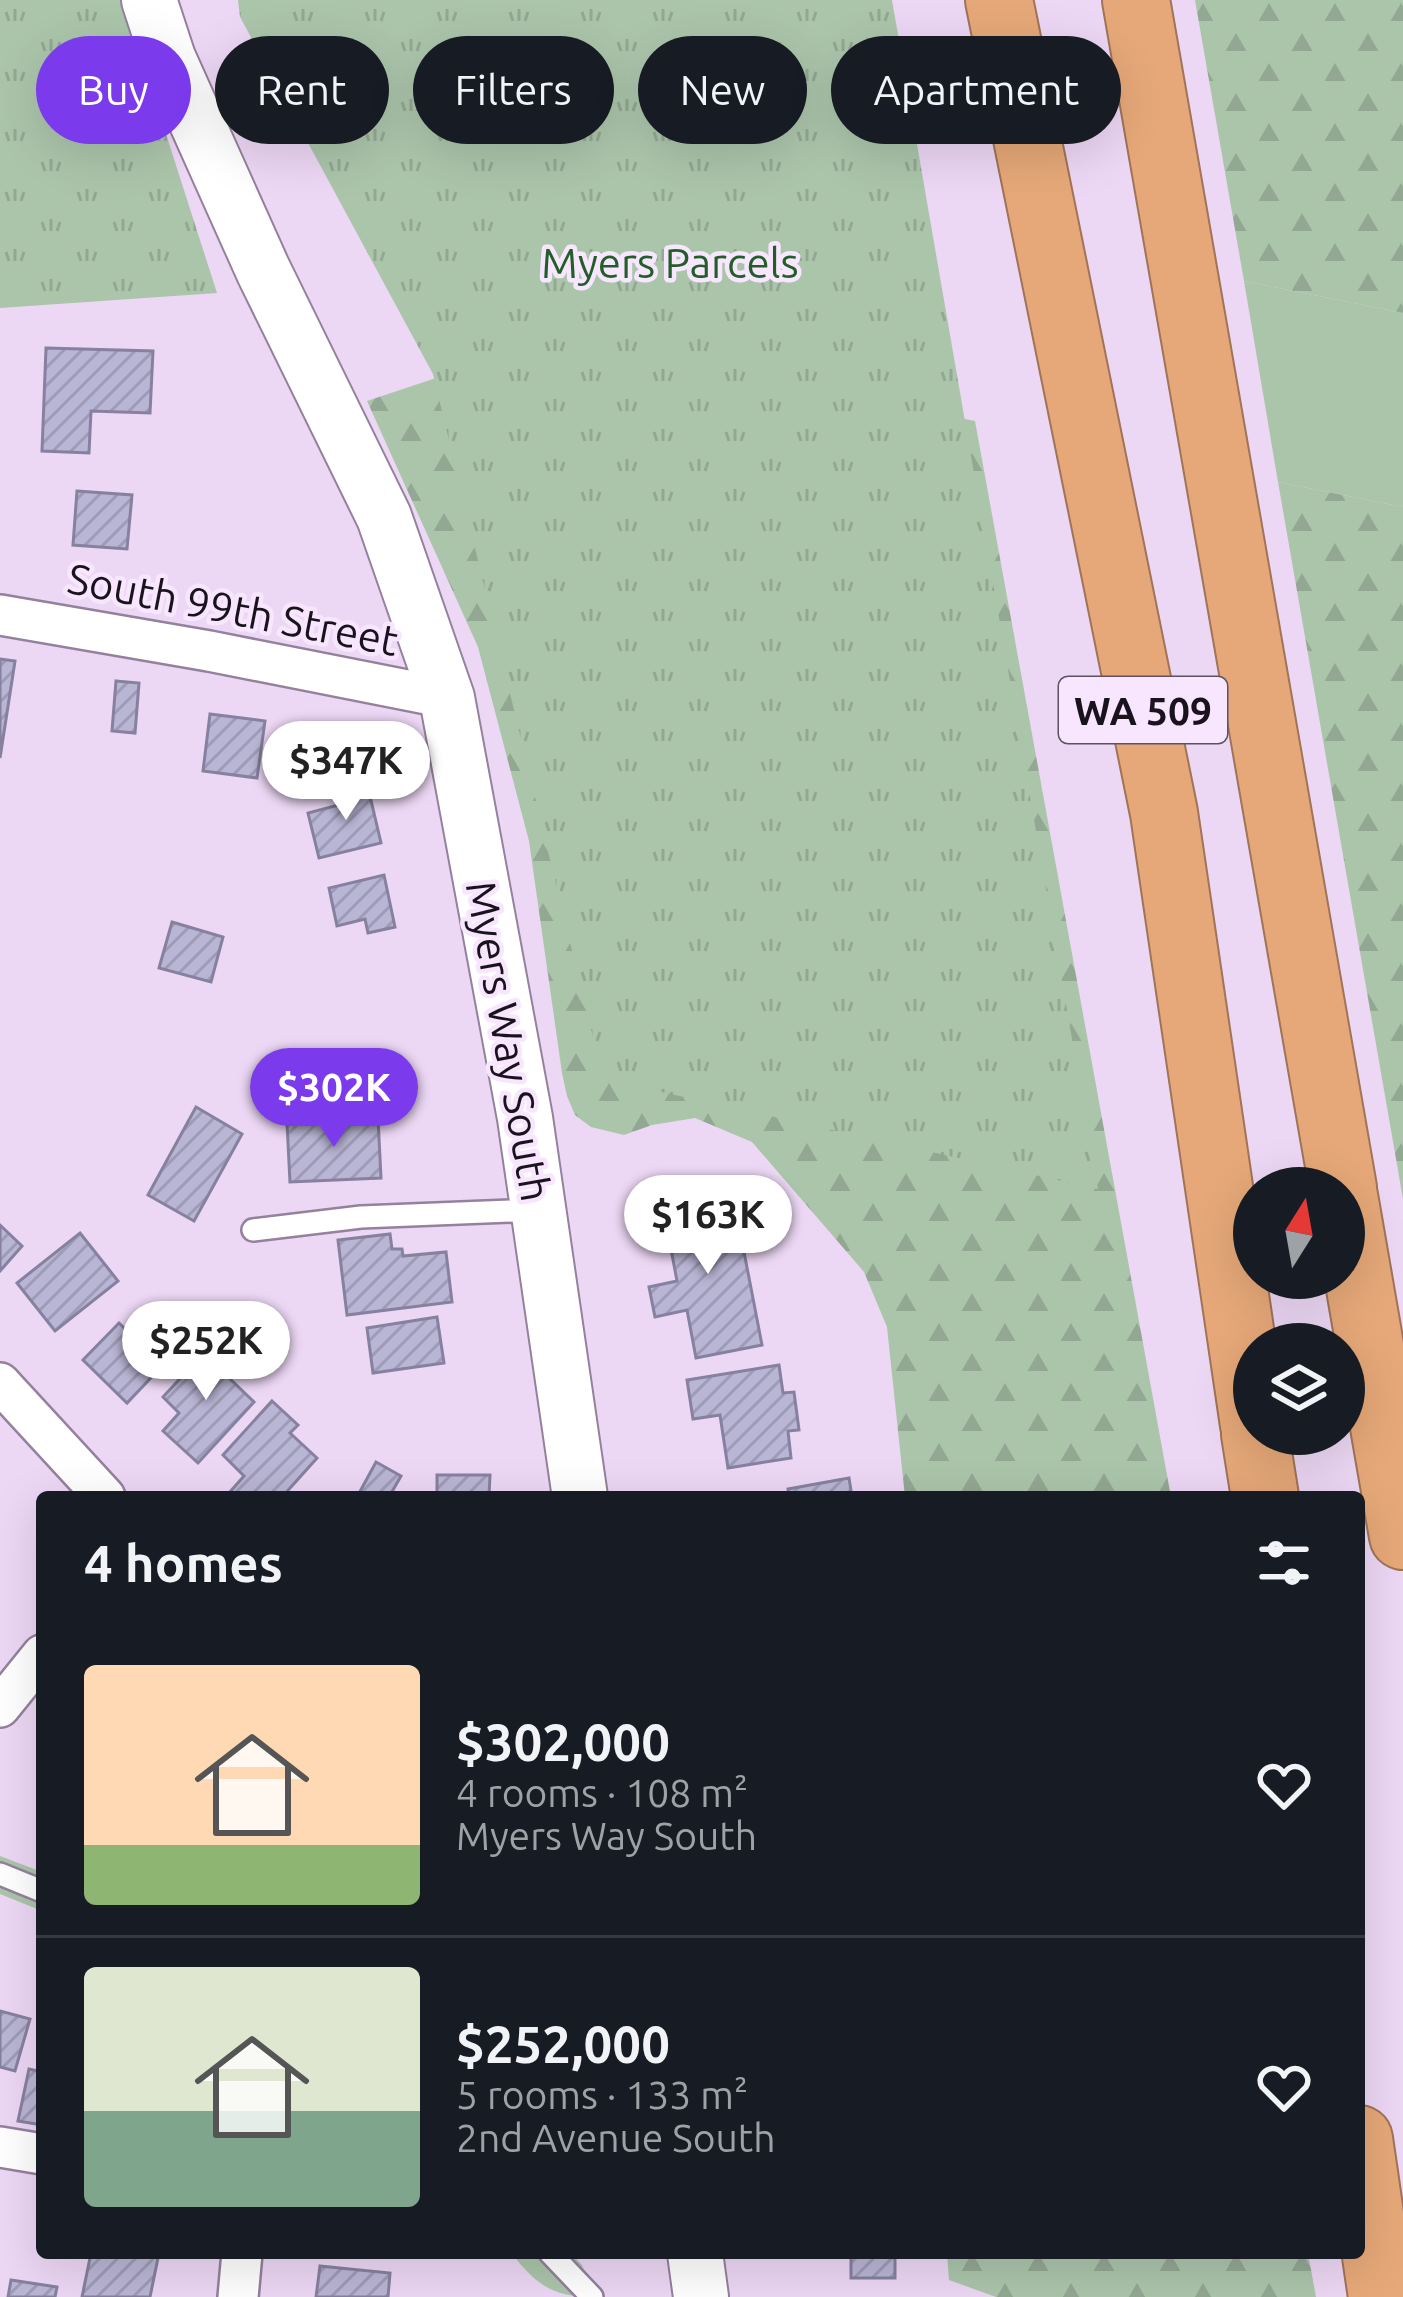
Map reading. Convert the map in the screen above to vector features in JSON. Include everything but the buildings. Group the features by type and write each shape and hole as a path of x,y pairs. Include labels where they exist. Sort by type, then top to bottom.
{"highway":[{"name":"WA 509","path":"999,0 1164,813 1239,1323"},
{"name":"WA 509","path":"1136,0 1339,1167"},
{"name":"WA 509","path":"1362,1299 1403,1536"},
{"name":"WA 509","path":"1258,1455 1263,1491"},
{"path":"1365,2180 1382,2297"}],"main road":[{"name":"Myers Way South","path":"148,0 168,58 253,249 385,517 447,698 525,1118 579,1491"},
{"path":"696,2259 701,2297"}],"street":[{"name":"South 99th Street","path":"0,615 447,698"},
{"path":"0,1383 99,1491"},
{"path":"0,1707 36,1662"},
{"path":"0,2146 36,2153"},
{"path":"238,2297 241,2259"}],"lane":[{"path":"253,1230 361,1216 538,1210"},
{"path":"0,1874 36,1889"},
{"path":"556,2259 592,2297"}],"green space":[{"path":"0,0 123,0 135,36 36,36 36,144 169,144 217,293 0,308"},
{"name":"Myers Parcels","path":"238,0 892,0 898,36 831,36 831,144 917,144 1098,1189 603,1079 433,374 309,144 389,144 389,36 250,36"},
{"path":"1195,0 1403,0 1403,313 1244,281"},
{"path":"1244,281 1403,313 1403,507 1278,482"},
{"name":"Myers Parcels","path":"534,333 975,421 1170,1491 904,1491 887,1327 864,1272 752,1142 695,1118 624,1135 591,1127 575,1115 562,1073 529,841 478,647 367,401 475,365"},
{"path":"1278,482 1403,507 1403,1199"},
{"path":"0,1856 36,1870 36,1909 0,1894"},
{"path":"516,2259 576,2259 596,2297 568,2295 529,2274"},
{"path":"947,2259 1309,2259 1316,2297 996,2297 949,2280"}]}
